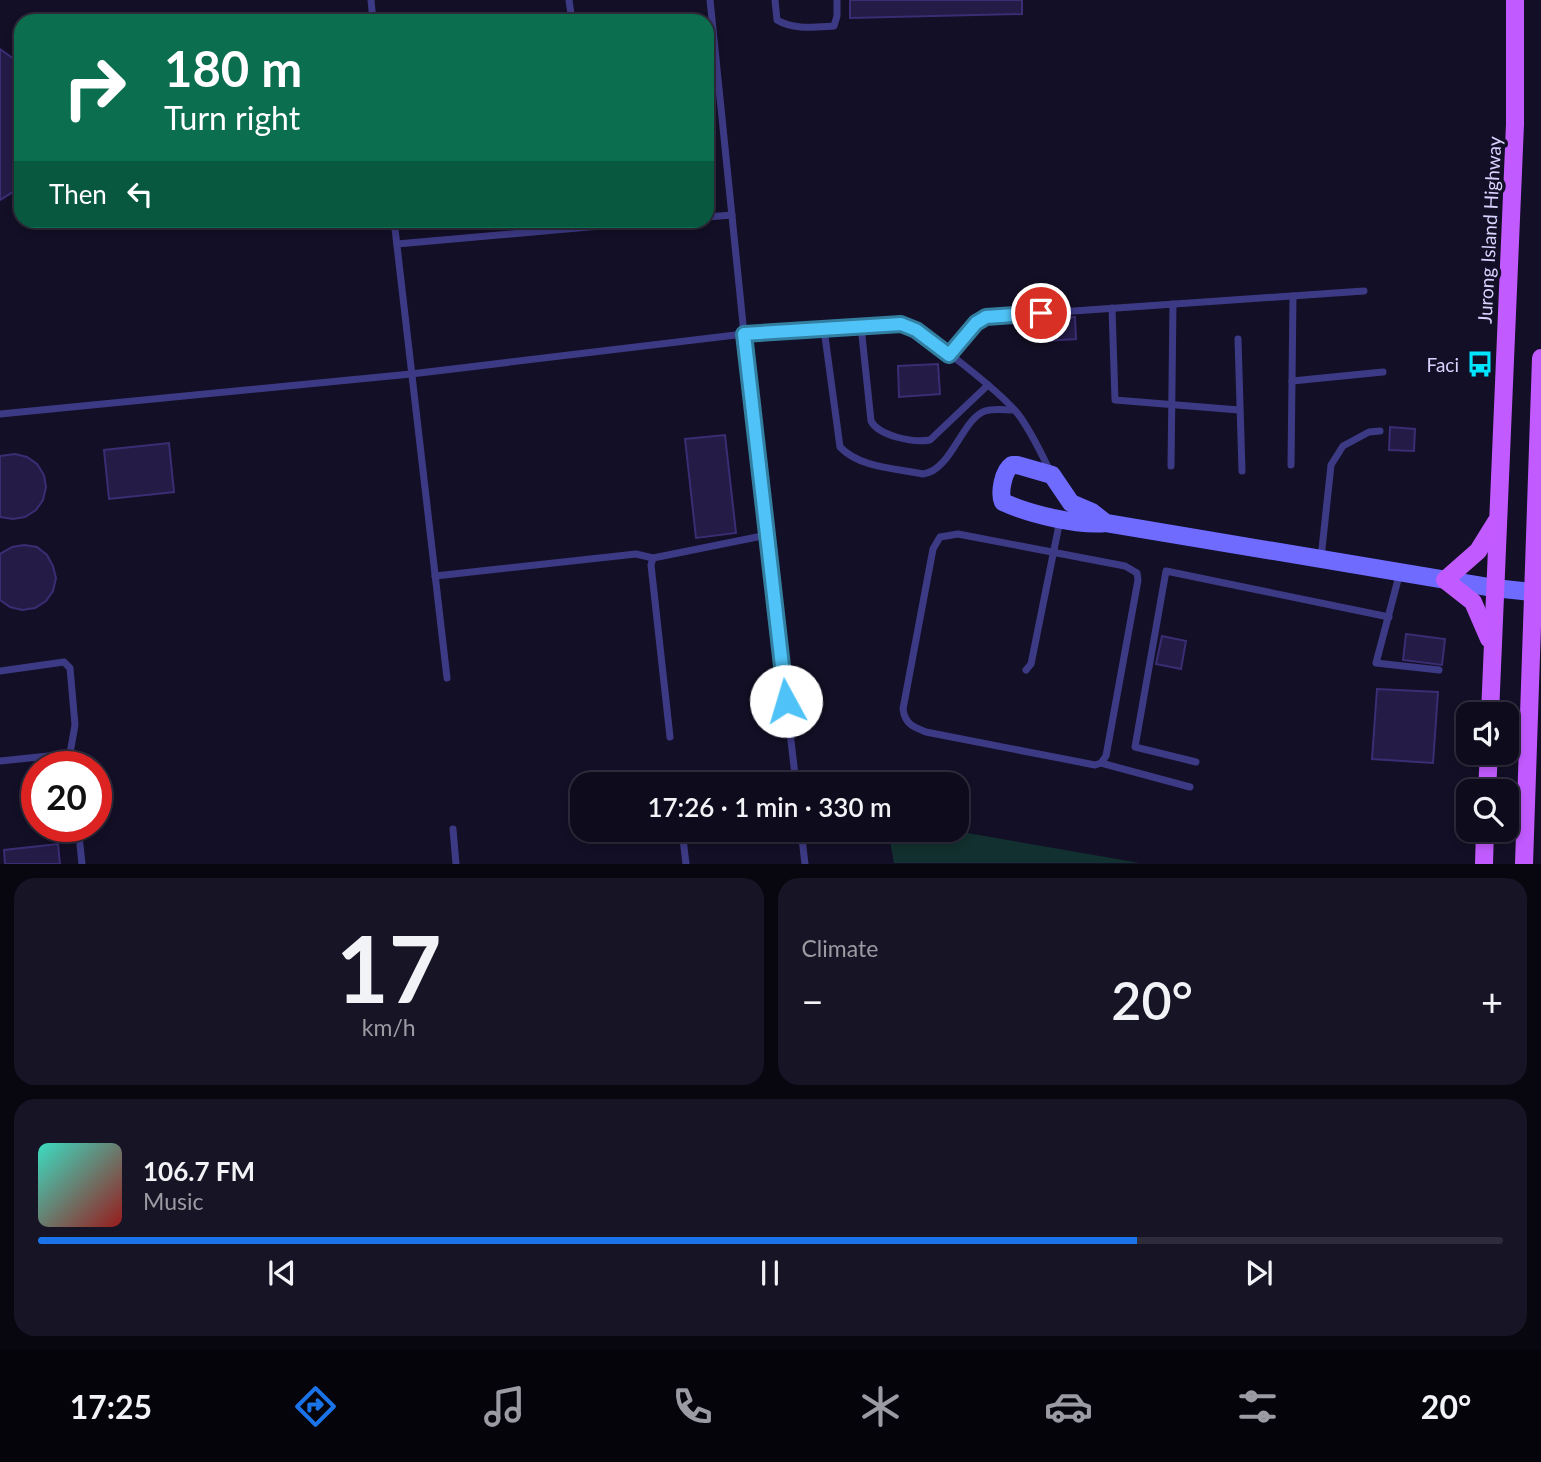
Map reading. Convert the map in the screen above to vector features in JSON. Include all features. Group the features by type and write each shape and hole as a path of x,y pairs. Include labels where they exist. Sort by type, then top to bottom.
{"main road":[{"name":"Jurong Island Highway","path":"1490,702 1515,124 1514,0"},
{"path":"1524,863 1538,592 1541,358"},
{"path":"1492,648 1473,602 1445,580 1478,551 1498,519"},
{"path":"1484,863 1485,842"}],"street":[{"path":"1106,523 1092,512 1071,503 1052,475 1017,466 1008,467 1001,499 1007,504 1060,519 1089,525 1106,523 1494,588 1538,592"}],"lane":[{"path":"775,0 777,20 785,25 811,27 834,26 837,0"},
{"path":"714,39 744,334 795,772"},
{"path":"714,216 732,215"},
{"path":"395,228 447,678"},
{"path":"397,244 551,228"},
{"path":"949,355 976,323 986,317 1364,291"},
{"path":"1291,466 1293,296"},
{"path":"1171,466 1173,304"},
{"path":"1112,308 1115,400 1238,410"},
{"path":"0,414 411,374 744,334 861,326 907,326 988,385 1014,410 1033,437 1052,475"},
{"path":"861,326 871,421 875,429 883,433 930,440 988,385"},
{"path":"824,329 840,447 860,461 929,473 940,465 979,414 993,410 1014,410"},
{"path":"1238,339 1238,410 1242,471"},
{"path":"1292,381 1383,372"},
{"path":"1321,559 1331,465 1343,446 1368,432 1380,431"},
{"path":"1026,670 1031,664 1060,519"},
{"path":"1101,763 1106,756 1138,573 1125,566 958,534 940,537 933,549 903,709 905,719 912,727 1095,765 1101,763 1190,787"},
{"path":"435,576 636,554 653,558 768,535"},
{"path":"653,558 651,565 670,737"},
{"path":"1196,762 1135,747 1166,571 1389,617"},
{"path":"1401,572 1376,663 1439,670"},
{"path":"0,671 64,662 68,664 71,668 75,725 72,751"},
{"path":"0,761 21,759"},
{"path":"453,828 456,863"},
{"path":"80,842 82,863"},
{"path":"683,842 685,863"},
{"path":"802,842 805,863"}],"green space":[{"path":"969,833 1140,863 894,863 890,842 969,842"}],"building":[{"path":"850,0 1022,0 1022,14 850,18"},
{"path":"0,49 14,59 14,191 0,200"},
{"path":"1075,317 1076,339 1045,341 1044,319"},
{"path":"938,364 940,394 899,397 898,366"},
{"path":"1390,427 1415,429 1414,451 1389,450"},
{"path":"725,435 736,533 696,538 685,439"},
{"path":"169,443 174,492 109,499 104,450"},
{"path":"15,454 27,457 37,464 44,475 46,487 43,500 36,510 25,517 13,519 0,517 0,456"},
{"path":"12,547 37,547 47,555 56,578 53,591 46,601 35,608 22,610 10,607 0,600 0,554"},
{"path":"1406,634 1445,639 1442,665 1403,660"},
{"path":"1162,636 1186,641 1181,669 1156,664"},
{"path":"1377,689 1438,692 1433,763 1372,759"},
{"path":"58,844 60,864 5,864 4,850"}],"place":[{"name":"Faci","path":"1480,364"}],"route":[{"path":"786,701 744,334 901,324 916,330 949,355 976,323 986,317 1041,313"}]}
